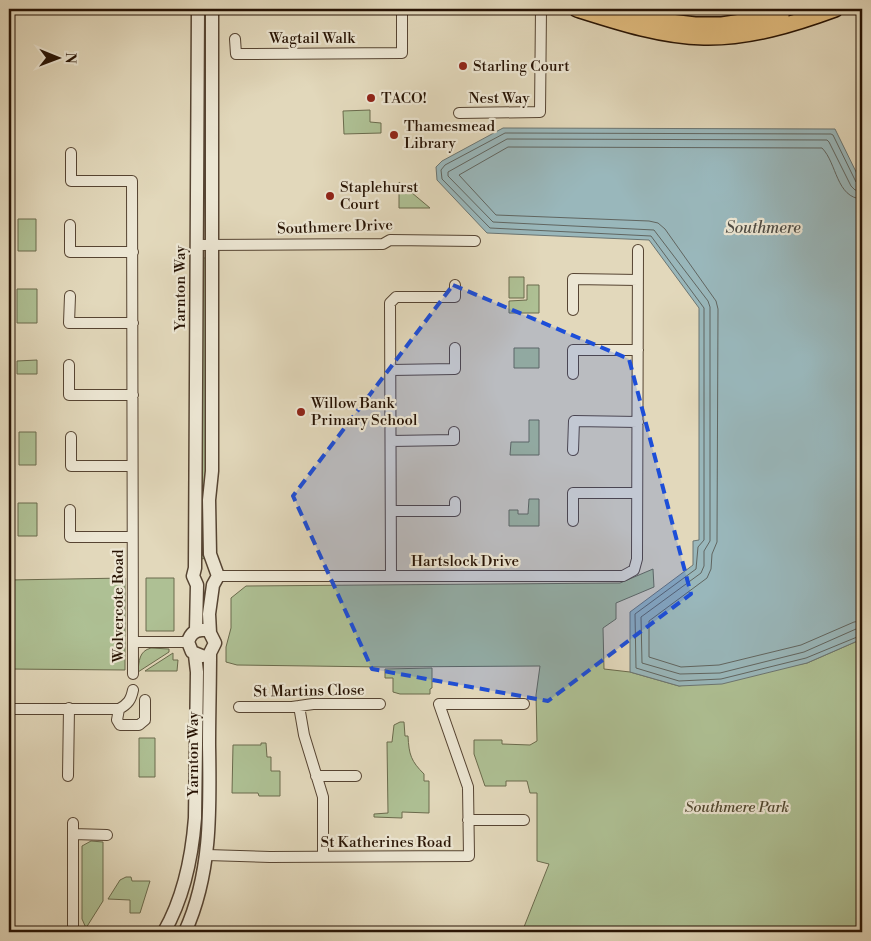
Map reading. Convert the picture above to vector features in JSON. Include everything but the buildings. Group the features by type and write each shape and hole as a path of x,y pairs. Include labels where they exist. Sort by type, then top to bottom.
{"main road":[{"path":"579,9 661,32 705,37 748,34 800,21 835,9"},
{"path":"622,9 662,20 695,25 722,25 776,18 807,9"}],"street":[{"name":"Yarnton Way","path":"196,630 197,584 193,576 196,568 198,9"},
{"name":"Yarnton Way","path":"184,932 199,892 207,855 210,807 210,653 215,643 210,633 209,614 215,575 210,554 209,500 212,470 212,9"},
{"name":"Wagtail Walk","path":"235,40 236,54 402,53 402,9"},
{"name":"Nest Way","path":"458,113 540,112 541,9"},
{"name":"Wolvercote Road","path":"71,153 71,181 132,181 133,674"},
{"path":"70,225 70,252 132,252"},
{"name":"Southmere Drive","path":"196,245 383,244 390,240 475,241"},
{"name":"Hartslock Drive","path":"215,575 623,576 634,570 637,559 638,250"},
{"path":"573,310 573,279 638,280"},
{"path":"392,576 390,303 396,297 455,297 455,285"},
{"path":"70,296 69,323 132,323"},
{"path":"391,370 455,369 455,348"},
{"path":"573,374 573,350 638,350"},
{"path":"69,366 69,395 133,395"},
{"path":"573,450 574,421 638,422"},
{"path":"391,441 454,440 454,432"},
{"path":"71,437 71,466 132,466"},
{"path":"573,521 573,493 637,493"},
{"path":"391,511 455,511 455,502"},
{"name":"Wolvercote Road","path":"70,510 70,537 132,537"},
{"path":"196,568 202,563 208,563 215,575 203,588 197,584"},
{"path":"133,642 188,642 196,630 210,633"},
{"name":"Yarnton Way","path":"164,932 170,923 183,887 191,853 195,818 197,672 195,654 190,649 188,642"},
{"path":"195,654 203,656 210,653"},
{"path":"9,709 119,709 132,698 133,690"},
{"path":"119,709 117,717 120,725 139,725 144,723 145,720 145,700"},
{"name":"St Martins Close","path":"239,707 380,704"},
{"name":"St Katherines Road","path":"207,855 323,857 469,856 468,786 439,704 524,704"},
{"path":"299,706 304,735 322,796 323,857"},
{"path":"68,776 69,708"},
{"path":"316,776 356,776"},
{"path":"468,820 524,820"},
{"path":"73,823 76,931"},
{"path":"74,834 107,835"},
{"path":"191,853 207,855"}],"highlighted area":[{"path":"453,285 629,359 691,594 548,701 372,669 293,496"}],"green space":[{"path":"370,110 370,122 381,123 381,133 344,134 343,111"},
{"path":"399,182 430,208 399,208"},
{"path":"18,219 36,219 36,251 18,251"},
{"path":"202,258 206,258 208,558 201,559"},
{"path":"509,277 524,277 524,298 509,298"},
{"path":"527,285 539,285 539,313 509,313 509,301 527,300"},
{"path":"17,289 37,289 37,323 17,323"},
{"path":"514,348 539,348 539,368 514,368"},
{"path":"37,360 37,374 17,374 17,361"},
{"path":"529,420 539,420 539,455 510,455 511,442 529,442"},
{"path":"19,432 36,432 36,465 19,465"},
{"path":"529,499 539,499 539,526 509,526 509,510 518,510 518,514 528,514"},
{"path":"18,503 37,503 37,536 18,536"},
{"name":"Southmere Park","path":"653,569 654,587 616,603 616,619 603,628 604,669 630,672 679,686 807,663 862,639 862,932 522,932 549,864 537,861 537,793 530,793 527,781 506,781 506,786 485,786 474,754 474,740 502,740 502,744 530,745 537,741 536,695 540,666 383,667 237,665 226,662 226,647 231,628 231,598 246,586 620,583"},
{"path":"125,578 125,670 9,669 9,580"},
{"path":"146,578 174,578 174,631 146,631"},
{"path":"151,648 169,649 169,652 138,672 139,660 142,654"},
{"path":"173,653 173,660 178,660 177,671 145,671"},
{"path":"432,668 432,688 430,689 430,694 400,694 393,692 393,678 385,678 385,669"},
{"path":"404,722 405,736 408,736 412,757 424,774 424,781 429,781 429,813 402,812 402,818 374,817 374,814 388,813 387,742 392,742 394,725"},
{"path":"139,738 155,738 155,777 139,777"},
{"path":"261,743 266,743 267,757 271,757 271,771 280,771 280,796 259,796 258,793 232,793 233,745 261,745"},
{"path":"91,841 103,842 103,901 86,928 82,919 82,846"},
{"path":"131,877 132,881 150,881 140,913 130,913 130,900 108,899 120,880"}],"water":[{"name":"Southmere","path":"503,128 835,129 862,184 862,639 807,663 722,684 679,686 630,672 630,612 693,565 693,541 699,540 699,308 649,240 487,233 437,180 436,167 442,161"}],"place":[{"name":"Starling Court","path":"463,66"},
{"name":"TACO!","path":"371,98"},
{"name":"Thamesmead Library","path":"394,135"},
{"name":"Staplehurst Court","path":"330,196"},
{"name":"Willow Bank Primary School","path":"301,412"}]}
